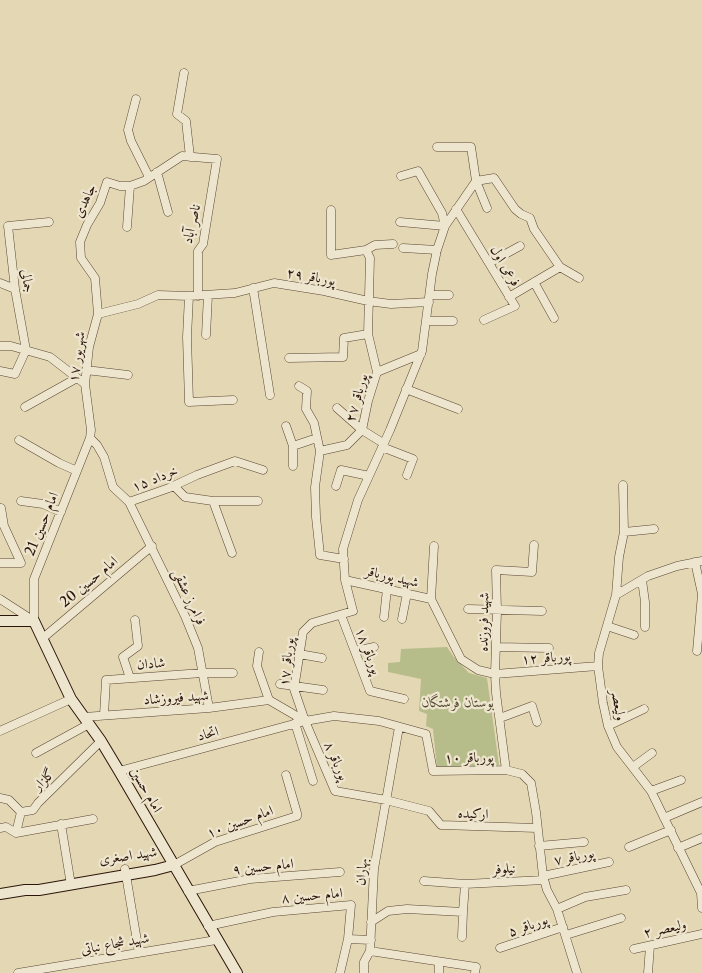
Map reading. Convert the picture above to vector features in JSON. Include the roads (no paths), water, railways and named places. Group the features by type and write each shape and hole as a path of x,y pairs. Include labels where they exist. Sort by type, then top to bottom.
{"street":[{"path":"184,72 177,114 186,121 190,157"},
{"path":"136,99 128,130 131,141 149,178"},
{"path":"437,147 471,147 476,181 487,208"},
{"name":"جاهدی","path":"98,314 95,278 82,258 80,242 87,225 100,203 107,182 120,186 130,186 149,178 182,156 217,159"},
{"name":"ناصر آباد","path":"217,159 203,244 198,251 187,337 189,402 233,400"},
{"path":"400,222 445,226 442,213 418,171 401,176"},
{"path":"157,172 168,212"},
{"path":"476,181 494,178 515,209 520,214 530,218 534,229 560,267 579,278"},
{"name":"شهید پورباقر","path":"476,181 445,226 437,250 421,354 358,500 343,549 345,580 431,599 461,659 478,670 495,674"},
{"path":"127,227 130,186"},
{"name":"فرعی اول","path":"456,209 515,306 484,320"},
{"path":"331,210 331,255 366,250 375,245 393,244"},
{"name":"جمالی","path":"26,350 15,289 8,226 49,222"},
{"path":"488,263 520,246"},
{"path":"403,248 437,250"},
{"path":"366,250 370,258 368,334 377,372"},
{"path":"509,297 560,267"},
{"path":"534,282 554,318"},
{"path":"0,283 15,289"},
{"name":"پورباقر ۲۹","path":"193,296 235,293 274,283 324,291 368,302 391,304 449,295"},
{"path":"254,288 270,395"},
{"path":"98,314 138,304 158,295 193,296"},
{"path":"206,335 208,295"},
{"name":"۱۷ شهریور","path":"90,438 91,430 85,384 88,347 98,314"},
{"path":"426,321 453,321"},
{"path":"289,358 343,357 344,338 368,334"},
{"path":"0,346 12,346 50,357 85,384"},
{"path":"0,371 15,374 26,350"},
{"name":"پورباقر ۲۷","path":"320,451 347,445 362,430 377,372 421,354"},
{"path":"86,370 128,375"},
{"path":"25,406 76,378"},
{"path":"299,386 307,391 306,409 314,423 320,451 315,487 320,555 344,559"},
{"path":"406,389 458,409"},
{"path":"336,408 383,445 413,459 407,475"},
{"path":"286,426 293,446 293,466"},
{"name":"امام حسین 21","path":"34,621 34,579 90,438"},
{"name":"۱۵ خرداد","path":"90,438 104,457 113,487 129,502 235,461 263,470"},
{"path":"293,446 317,438"},
{"path":"19,440 77,471"},
{"path":"336,486 341,470 368,476"},
{"name":"ولیعصر","path":"623,485 624,532 619,557 616,595 599,652 598,666 608,726 617,747 651,791 701,893 702,908"},
{"path":"174,486 185,497 213,501 258,501"},
{"path":"21,501 43,504 60,512"},
{"path":"213,501 232,553"},
{"name":"فرامرز عشقی","path":"129,502 186,616 198,648 209,708"},
{"path":"0,563 21,563 4,526 1,508"},
{"path":"624,532 654,529"},
{"name":"شهید فروزنده","path":"495,674 496,570 532,572 534,545"},
{"name":"امام حسین 20","path":"43,638 152,546"},
{"path":"431,599 434,546"},
{"path":"616,595 642,580 677,566 699,562 702,594 697,651"},
{"path":"341,615 353,611 345,580"},
{"path":"642,580 645,602 645,627"},
{"path":"384,617 388,589"},
{"path":"402,619 407,594"},
{"path":"0,599 34,621"},
{"path":"468,609 542,611"},
{"name":"پورباقر ۱۸","path":"341,615 370,691 404,699"},
{"name":"پورباقر ۱۷","path":"305,721 294,689 303,632 312,623 341,615"},
{"path":"0,620 34,621"},
{"path":"130,678 123,657 138,646 135,620"},
{"name":"امام حسین","path":"34,621 71,699 119,770 216,940 237,973"},
{"path":"607,626 634,635"},
{"path":"496,647 550,648"},
{"path":"355,651 374,648"},
{"path":"258,652 257,666 270,700 305,721"},
{"path":"299,654 322,658"},
{"name":"پورباقر ۱۲","path":"495,674 598,666"},
{"name":"شادان","path":"104,715 106,680 202,673 233,673"},
{"path":"495,674 506,770 522,774 532,784 543,878 557,909 577,973"},
{"path":"280,684 323,690"},
{"path":"0,731 71,699"},
{"name":"شهید فیروزشاد","path":"86,720 104,715 209,708 270,700"},
{"path":"500,718 532,706 537,722"},
{"path":"608,726 644,709"},
{"name":"اتحاد","path":"119,770 305,721 334,716 379,721 426,734 433,771"},
{"path":"36,754 86,720"},
{"name":"پورباقر ۸","path":"305,721 335,791 386,800"},
{"path":"296,724 313,781"},
{"name":"بهاران","path":"364,973 364,962 370,952 374,869 399,727"},
{"name":"گلزار","path":"21,812 33,810 101,741"},
{"path":"633,768 652,754"},
{"name":"پورباقر ۱۰","path":"433,771 506,770"},
{"name":"امام حسین ۱۰","path":"174,865 215,842 297,816 286,775"},
{"path":"651,791 681,780"},
{"path":"0,798 9,800 21,812 16,833"},
{"name":"ارکیده","path":"386,800 429,811 441,825 537,828"},
{"path":"664,818 702,802"},
{"path":"0,828 6,827 16,833 93,819"},
{"path":"62,824 70,882"},
{"path":"629,847 670,830"},
{"path":"678,848 702,838"},
{"path":"539,846 584,842"},
{"name":"پورباقر ۷","path":"543,878 610,862"},
{"name":"شهید اصغری","path":"0,894 25,890 39,885 70,882 126,872 153,864 174,865"},
{"path":"126,872 139,953"},
{"name":"امام حسین ۹","path":"188,891 250,878 340,872"},
{"name":"نیلوفر","path":"424,881 465,884 543,878"},
{"path":"462,937 465,884"},
{"path":"557,909 585,897 626,890"},
{"name":"امام حسین ۸","path":"208,926 273,912 351,905 348,939 340,973"},
{"path":"372,922 388,911 407,909 463,912"},
{"name":"پورباقر ۵","path":"500,948 621,918"},
{"name":"ولیعصر ۲","path":"634,949 702,934"},
{"path":"348,939 371,940"},
{"name":"شهید شجاع نباتی","path":"18,973 216,940"},
{"path":"648,973 650,946"},
{"path":"370,952 476,967 475,973"},
{"path":"439,962 439,973"}],"park label":[{"name":"بوستان فرشتگان","path":"458,703"}]}
